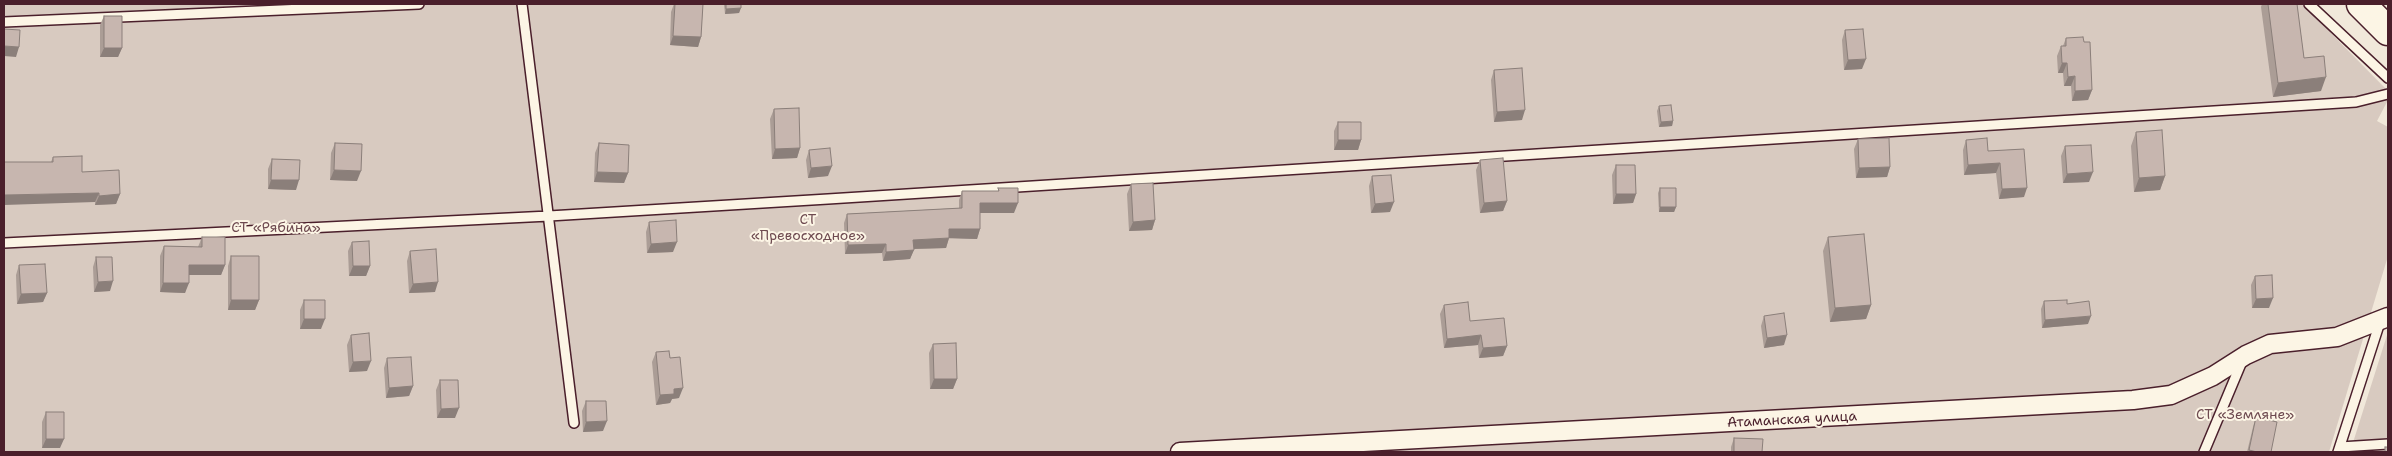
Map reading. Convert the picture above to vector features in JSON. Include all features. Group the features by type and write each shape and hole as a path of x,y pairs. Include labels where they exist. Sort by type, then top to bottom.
{"highway":[{"path":"2361,4 2388,32"}],"street":[{"name":"Атаманская улица","path":"1180,452 1365,447 2133,400 2171,396 2213,376 2246,354 2270,344 2337,337 2385,318"}],"lane":[{"path":"4,22 419,4"},
{"path":"522,4 574,423"},
{"path":"2309,4 2388,78"},
{"path":"4,244 549,216 2356,102 2388,94"},
{"path":"2385,318 2339,450 2388,444"},
{"path":"2204,452 2246,354"}],"green space":[{"name":"СТ «Превосходное»","path":"4,4 2302,4 2388,91 2388,100 2377,121 2388,127 2388,256 2329,452 4,452"},
{"path":"2388,332 2388,452 2350,452"}],"building":[{"path":"675,4 703,4 701,37 673,36"},
{"path":"726,4 741,4 741,8 726,9"},
{"path":"2268,4 2297,4 2304,58 2324,56 2326,77 2278,83"},
{"path":"104,16 122,16 122,48 104,48"},
{"path":"4,29 20,30 19,47 4,46"},
{"path":"1863,29 1866,59 1848,60 1845,30"},
{"path":"2083,37 2084,42 2090,42 2092,90 2075,91 2075,76 2068,77 2067,63 2062,63 2061,46 2066,46 2066,38"},
{"path":"1522,68 1525,110 1497,112 1494,70"},
{"path":"1671,105 1673,121 1661,122 1659,106"},
{"path":"799,108 800,148 775,149 774,109"},
{"path":"1338,122 1361,122 1361,140 1338,140"},
{"path":"2162,130 2165,176 2139,178 2136,132"},
{"path":"1889,138 1890,167 1859,168 1858,139"},
{"path":"1987,138 1988,151 2024,149 2027,188 2002,189 2000,163 1968,165 1966,140"},
{"path":"335,143 362,144 361,171 334,170"},
{"path":"599,143 629,145 628,173 597,172"},
{"path":"2091,145 2093,172 2067,174 2065,146"},
{"path":"830,148 832,166 811,168 809,150"},
{"path":"82,156 82,172 119,170 120,194 99,196 99,193 4,195 4,162 53,162 53,157"},
{"path":"1503,158 1507,201 1484,203 1480,160"},
{"path":"272,159 300,160 299,180 271,180"},
{"path":"1616,165 1635,165 1636,194 1616,194"},
{"path":"1391,175 1394,202 1375,204 1372,176"},
{"path":"1153,183 1155,220 1133,222 1131,184"},
{"path":"998,188 1018,188 1018,203 980,203 980,229 949,229 949,238 913,240 914,250 886,252 886,244 848,245 847,214 962,208 962,191 999,191"},
{"path":"1660,188 1676,188 1676,207 1660,207"},
{"path":"676,220 677,242 651,244 649,222"},
{"path":"1864,234 1871,305 1835,308 1828,237"},
{"path":"202,237 225,237 225,265 189,265 189,283 163,283 164,246 202,247"},
{"path":"369,241 370,266 353,266 352,242"},
{"path":"436,249 438,282 413,284 410,251"},
{"path":"231,256 259,256 259,300 231,300"},
{"path":"96,257 112,257 113,281 98,282"},
{"path":"45,264 47,293 21,294 19,265"},
{"path":"2272,275 2273,298 2256,299 2255,276"},
{"path":"304,300 325,300 325,319 304,319"},
{"path":"2067,300 2067,304 2089,301 2091,316 2045,320 2044,301"},
{"path":"1468,302 1470,321 1504,318 1507,346 1483,348 1481,335 1447,339 1444,305"},
{"path":"1784,313 1787,335 1767,338 1764,316"},
{"path":"369,333 371,361 353,362 351,335"},
{"path":"956,343 957,379 934,379 933,344"},
{"path":"669,351 670,358 680,357 683,388 674,389 674,394 660,395 656,352"},
{"path":"411,357 413,386 389,388 387,358"},
{"path":"440,380 458,380 459,408 441,409"},
{"path":"586,401 606,401 607,421 586,422"},
{"path":"46,412 64,412 64,439 46,439"},
{"path":"2256,417 2277,422 2271,452 2249,450"},
{"path":"1734,438 1763,439 1762,452 1734,452"}],"park label":[{"name":"СТ «Рябина»","path":"276,228"},
{"name":"СТ «Земляне»","path":"2245,415"}]}
